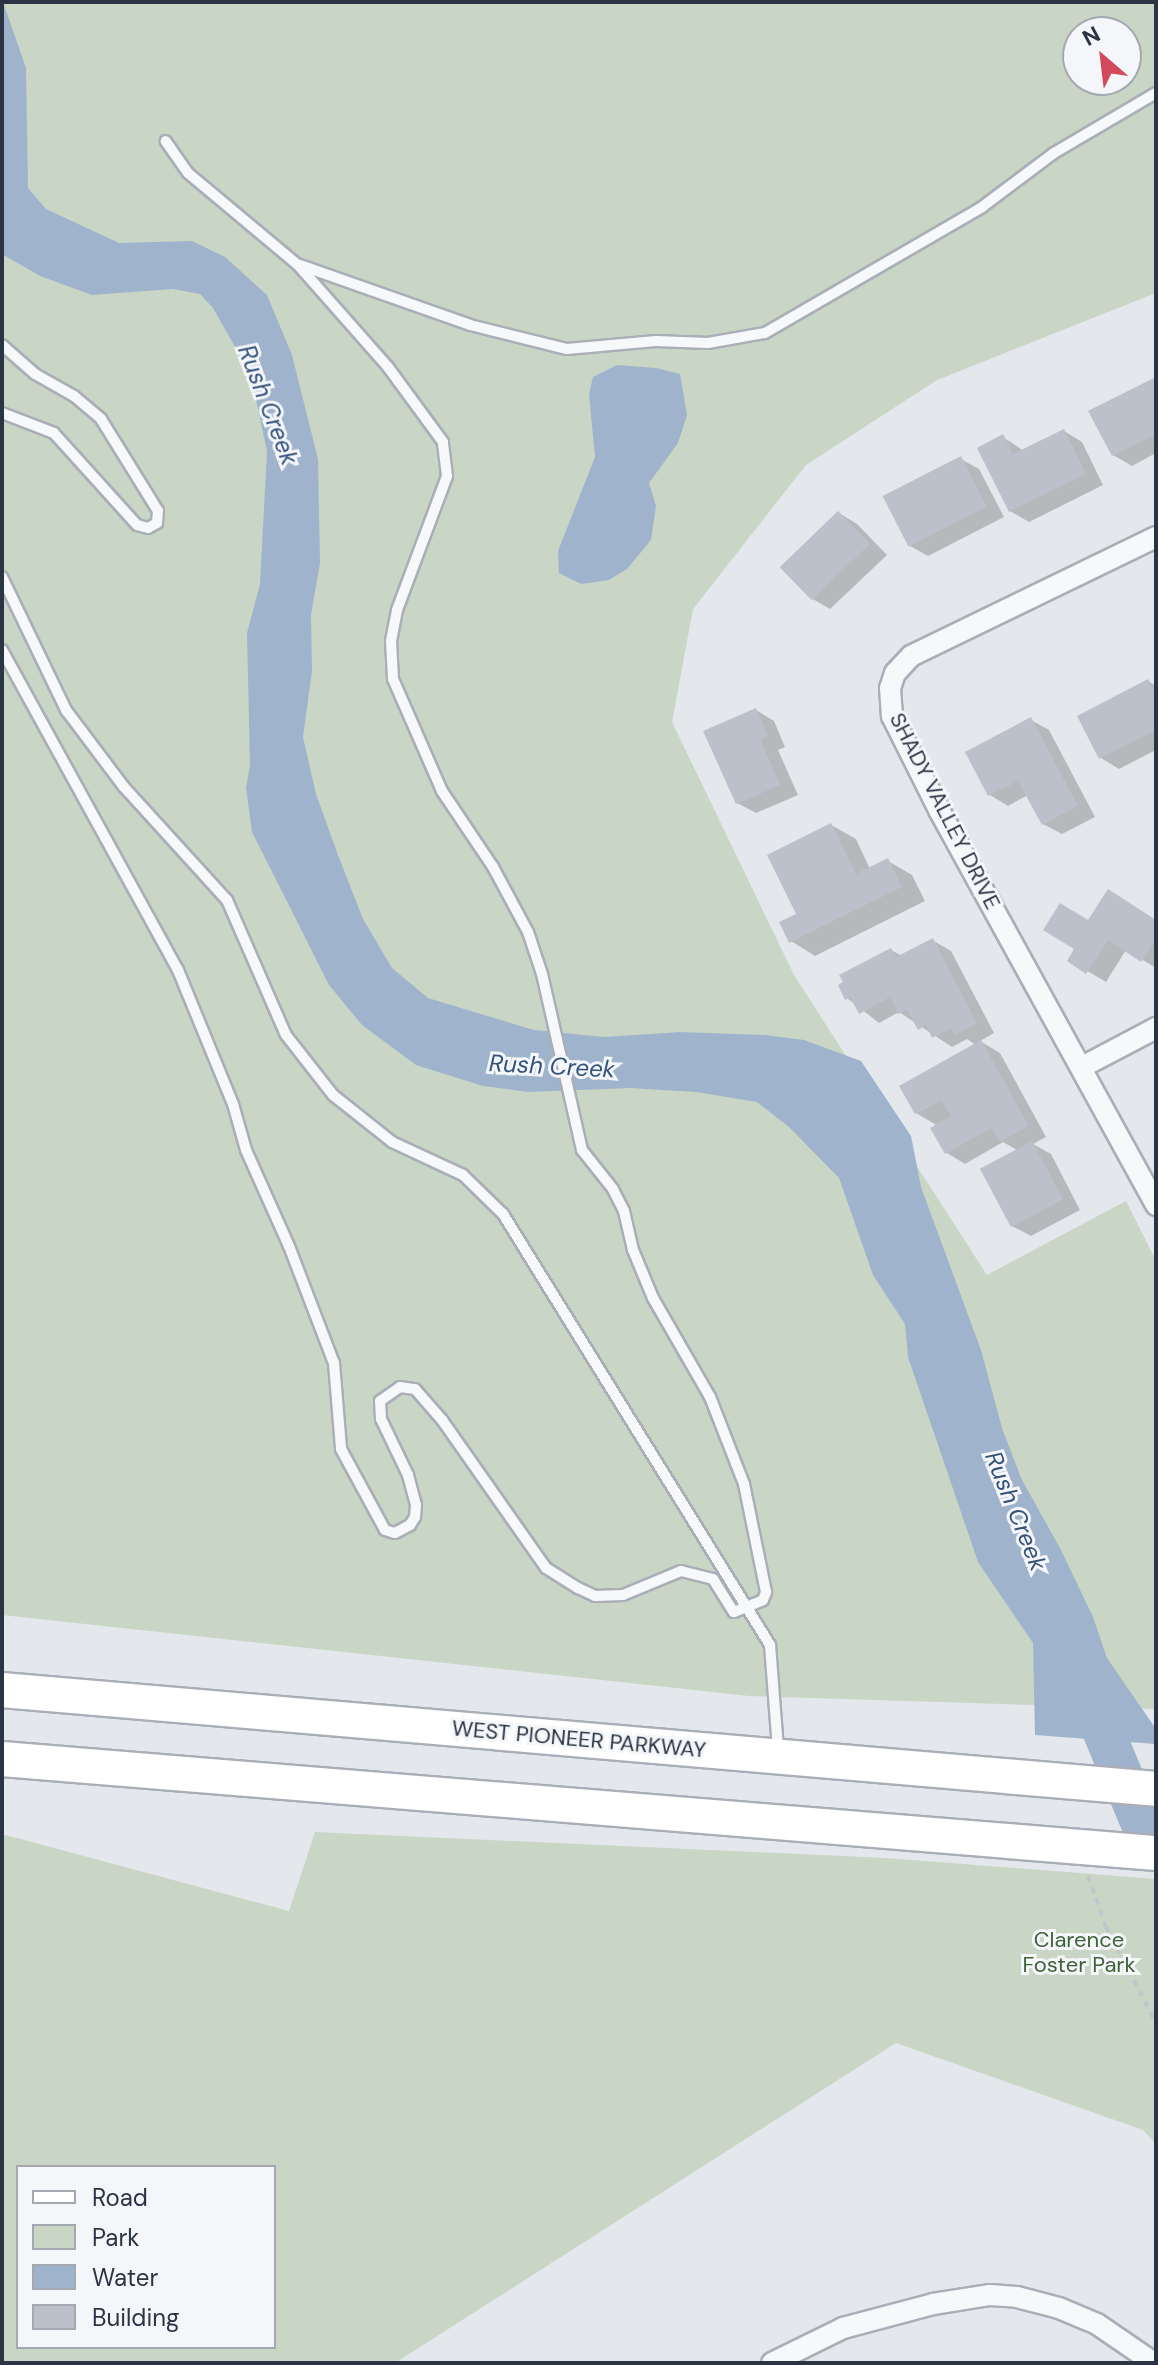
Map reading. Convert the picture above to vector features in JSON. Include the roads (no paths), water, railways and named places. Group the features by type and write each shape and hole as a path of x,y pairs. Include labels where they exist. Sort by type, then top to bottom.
{"main road":[{"name":"WEST PIONEER PARKWAY","path":"2,1690 1156,1789"},
{"path":"2,1759 1156,1853"}],"street":[{"name":"SHADY VALLEY DRIVE","path":"1156,537 911,656 895,673 890,688 892,716 912,757 1156,1205"},
{"path":"1082,1067 1156,1028"},
{"path":"772,2363 843,2328 933,2304 990,2295 1017,2297 1059,2308 1097,2324 1154,2363"}],"lane":[{"path":"298,265 470,325 567,349 656,341 708,343 765,333 982,207 1054,153 1156,93"},
{"path":"2,650 178,970 233,1104 246,1150 289,1246 334,1363 341,1449 385,1530 395,1533 410,1525 415,1517 416,1505 408,1475 381,1419 380,1401 400,1387 415,1389 442,1420 546,1568 564,1579 595,1596 623,1595 667,1575 698,1573 713,1579 734,1612 763,1600 766,1592 744,1484 710,1397 653,1298 633,1250 624,1211 613,1189 582,1150 551,1013 528,932 493,867 442,791 393,679 391,641 397,610 447,476 443,442 388,367 298,265 188,173 166,141"},
{"path":"2,345 35,374 74,396 101,419 158,511 157,523 148,528 137,525 54,433 2,413"},
{"path":"2,577 66,710 124,787 227,900 286,1035 333,1095 392,1142 463,1175 503,1214 770,1645 778,1756"}],"water":[{"path":"3,2 26,68 28,188 46,209 119,243 192,241 225,257 267,295 292,355 318,459 320,563 311,615 312,671 303,737 316,794 338,855 363,919 392,968 428,998 534,1030 604,1037 680,1032 765,1035 804,1040 861,1061 911,1136 921,1187 981,1350 1002,1428 1021,1478 1061,1550 1093,1617 1107,1658 1156,1729 1156,1744 1035,1735 1033,1643 978,1562 908,1357 905,1324 873,1275 839,1178 789,1127 757,1102 696,1092 630,1088 528,1092 483,1086 416,1065 362,1025 329,985 252,832 246,788 250,765 247,633 260,584 267,451 247,368 213,308 200,294 173,289 92,295 40,276 2,254"},
{"path":"617,365 656,368 680,374 687,415 678,443 649,483 656,506 651,540 627,569 609,580 581,584 559,573 558,551 595,457 589,394 593,377"}],"waterway":[{"name":"Rush Creek","path":"1085,1687 1140,1819 1156,1836"}],"park label":[{"name":"Clarence Foster Park","path":"1079,1952"}]}
